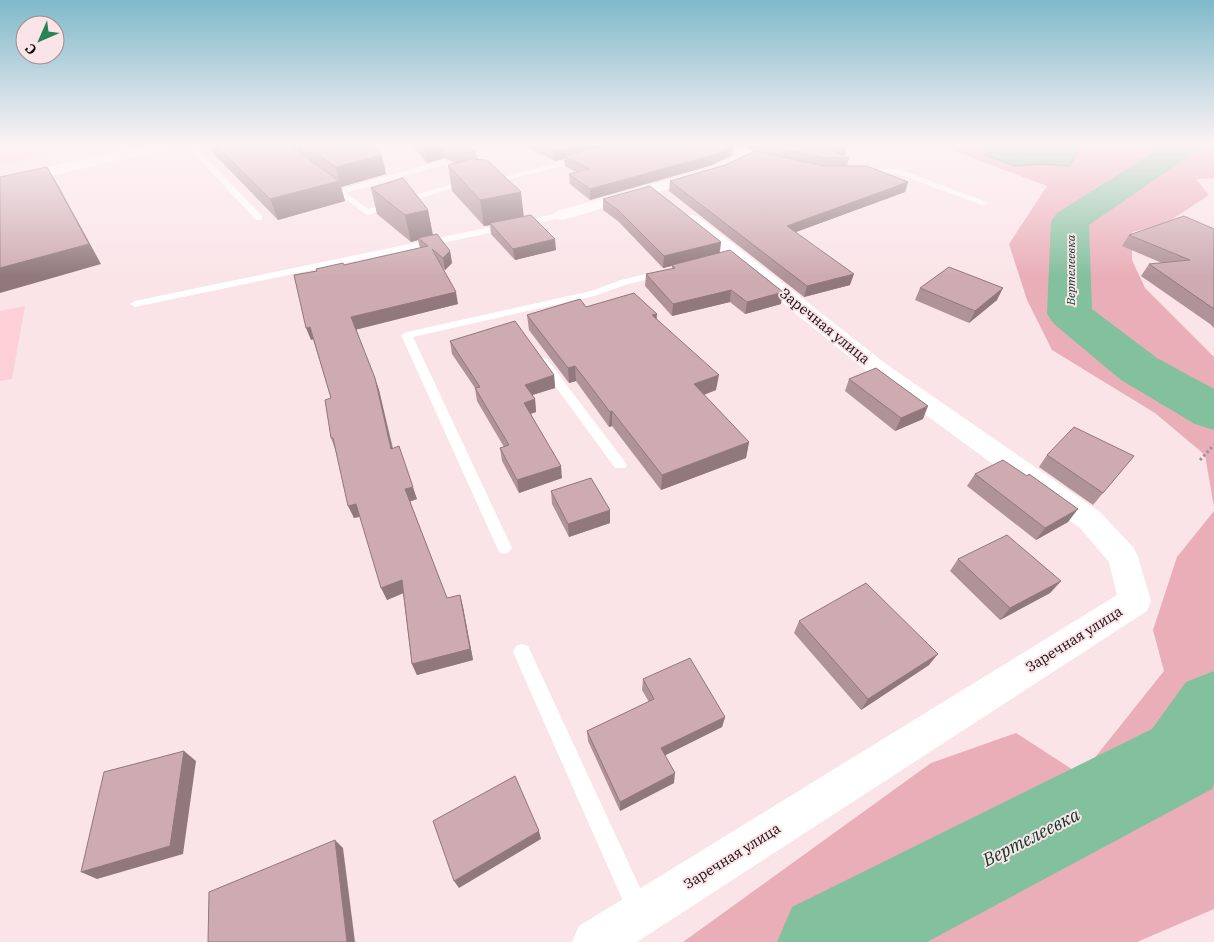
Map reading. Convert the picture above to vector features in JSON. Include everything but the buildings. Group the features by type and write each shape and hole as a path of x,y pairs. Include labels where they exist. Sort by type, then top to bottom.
{"street":[{"path":"563,215 649,189"},
{"name":"Заречная улица","path":"595,942 1134,601 1122,557 1090,520 726,257 653,189"}],"lane":[{"path":"232,189 259,218"},
{"path":"336,189 367,212 444,189"},
{"path":"340,192 351,189"},
{"path":"946,189 985,203"},
{"path":"135,304 563,215"},
{"path":"504,548 407,335 510,316 671,270"},
{"path":"537,352 620,465"},
{"path":"522,652 640,914"}],"path":[{"path":"1200,460 1214,446"}],"shaded area":[{"path":"1045,189 1204,189 1209,195 1165,224 1132,232 1132,260 1145,288 1214,357 1214,507 1205,455 1155,413 1052,350 1027,300 1009,244"},
{"path":"25,306 12,379 0,381 0,311"},
{"path":"1214,511 1214,909 1137,942 683,942 931,763 1016,733 1081,775 1164,671 1153,630 1177,557"}],"waterway":[{"name":"Вертелеевка","path":"1119,189 1070,221 1070,314 1139,369 1214,412"},
{"name":"Вертелеевка","path":"827,942 1182,759 1214,709"}]}
